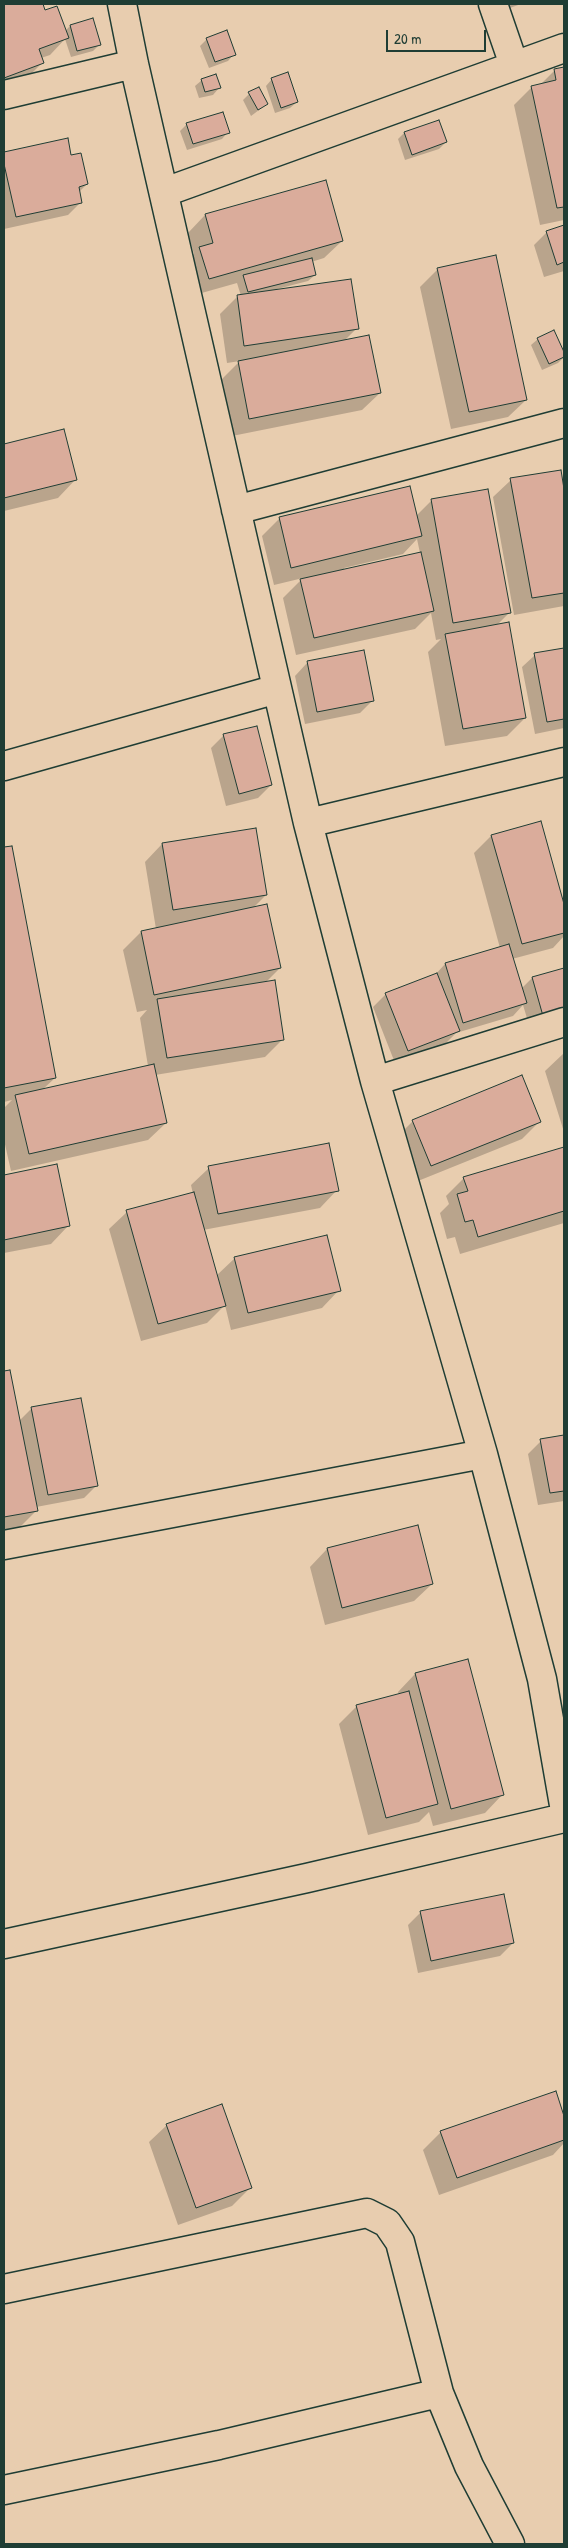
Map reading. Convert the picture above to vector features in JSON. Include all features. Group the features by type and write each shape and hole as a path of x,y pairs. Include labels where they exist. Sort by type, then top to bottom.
{"street":[{"path":"122,4 134,64 165,192 308,823 375,1080 484,1454 553,1677 564,1805"},
{"path":"493,4 514,66"},
{"path":"165,192 564,48"},
{"path":"4,95 134,64"},
{"path":"236,510 564,423"},
{"path":"4,766 277,689"},
{"path":"308,823 564,762"},
{"path":"375,1080 564,1022"},
{"path":"4,1545 484,1454"},
{"path":"4,1944 308,1878 564,1818"},
{"path":"4,2289 367,2213 387,2223 400,2242 439,2393 469,2466 510,2544"},
{"path":"4,2490 219,2445 439,2393"}],"building":[{"path":"4,4 43,4 45,10 57,6 69,38 39,49 44,63 4,78"},
{"path":"93,18 101,45 77,51 70,25"},
{"path":"227,30 236,55 215,62 206,38"},
{"path":"564,67 564,207 557,208 531,86 556,80 554,69"},
{"path":"288,72 298,102 281,108 271,78"},
{"path":"216,74 221,88 205,92 201,79"},
{"path":"259,87 268,104 258,110 248,92"},
{"path":"223,112 230,133 193,144 186,123"},
{"path":"439,120 447,142 412,155 404,132"},
{"path":"68,138 71,155 81,153 88,184 79,187 82,203 16,217 4,164 4,152"},
{"path":"326,180 343,241 209,279 199,247 213,243 205,214"},
{"path":"564,225 564,262 557,265 546,231"},
{"path":"496,255 527,400 469,412 437,268"},
{"path":"312,258 316,275 248,292 243,275"},
{"path":"351,279 359,329 244,346 237,295"},
{"path":"554,330 564,352 564,357 549,364 537,338"},
{"path":"369,335 381,393 249,419 238,361"},
{"path":"64,429 77,480 4,498 4,444"},
{"path":"561,470 564,489 564,593 532,598 510,478"},
{"path":"410,486 422,536 291,568 279,517"},
{"path":"488,489 511,613 453,623 431,499"},
{"path":"421,552 434,611 314,638 300,579"},
{"path":"509,622 526,718 463,729 445,634"},
{"path":"564,648 564,719 547,722 534,653"},
{"path":"364,650 374,701 317,712 307,661"},
{"path":"257,726 272,785 239,794 223,734"},
{"path":"541,821 564,904 564,933 522,944 491,835"},
{"path":"256,828 267,895 173,910 162,843"},
{"path":"12,846 56,1078 4,1088 4,847"},
{"path":"267,904 281,968 154,995 141,931"},
{"path":"509,944 527,1003 463,1023 445,963"},
{"path":"564,968 564,1011 543,1016 532,977"},
{"path":"437,973 460,1031 408,1051 385,993"},
{"path":"275,980 284,1040 167,1058 157,999"},
{"path":"154,1064 167,1123 29,1154 15,1095"},
{"path":"522,1075 541,1122 431,1166 412,1120"},
{"path":"329,1143 339,1191 218,1214 208,1166"},
{"path":"564,1147 564,1211 478,1237 473,1220 465,1222 457,1194 468,1191 463,1177"},
{"path":"57,1164 70,1226 4,1240 4,1175"},
{"path":"194,1192 226,1306 158,1324 126,1210"},
{"path":"327,1235 341,1291 248,1313 234,1257"},
{"path":"10,1370 38,1511 4,1517 4,1371"},
{"path":"81,1398 98,1486 48,1495 31,1407"},
{"path":"564,1435 564,1491 550,1493 540,1439"},
{"path":"418,1525 433,1584 342,1608 327,1548"},
{"path":"468,1659 504,1795 451,1809 415,1673"},
{"path":"409,1691 438,1804 386,1818 356,1705"},
{"path":"504,1894 514,1943 431,1961 420,1911"},
{"path":"556,2091 564,2116 564,2140 457,2178 440,2131"},
{"path":"222,2104 252,2188 196,2208 166,2124"}]}
